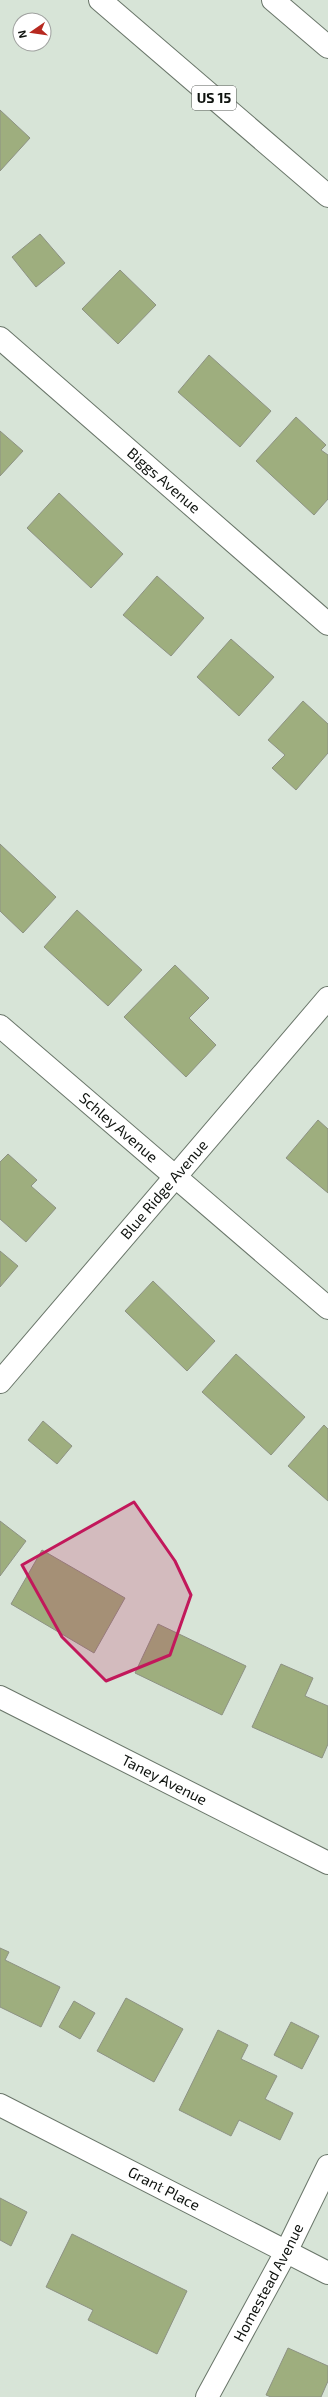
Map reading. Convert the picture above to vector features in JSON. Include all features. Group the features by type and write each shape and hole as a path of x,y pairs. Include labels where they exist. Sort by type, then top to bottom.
{"main road":[{"name":"US 15","path":"100,0 328,196"},
{"path":"273,0 328,47"},
{"name":"Biggs Avenue","path":"0,338 328,624"},
{"name":"Blue Ridge Avenue","path":"0,1382 328,998"},
{"name":"Schley Avenue","path":"0,1026 328,1308"},
{"name":"Taney Avenue","path":"0,1697 328,1863"},
{"name":"Grant Place","path":"0,2105 328,2273"},
{"name":"Homestead Avenue","path":"207,2397 286,2252 328,2166"}],"highlighted area":[{"path":"134,1502 175,1561 191,1595 170,1655 106,1681 62,1637 22,1565 66,1538"}],"building":[{"path":"0,110 30,138 0,171"},
{"path":"40,234 65,263 36,287 12,257"},
{"path":"120,270 156,305 118,344 82,309"},
{"path":"209,355 271,411 240,447 178,392"},
{"path":"296,417 326,445 321,450 328,455 328,499 314,515 256,461"},
{"path":"0,431 23,451 0,476"},
{"path":"59,493 123,554 91,588 27,528"},
{"path":"157,576 204,618 171,656 123,615"},
{"path":"231,639 274,677 239,716 197,677"},
{"path":"303,701 328,724 328,753 296,790 272,768 285,755 268,740"},
{"path":"0,844 56,897 23,933 0,911"},
{"path":"77,910 142,970 108,1006 44,947"},
{"path":"175,965 209,998 189,1018 216,1045 186,1077 124,1017"},
{"path":"318,1120 328,1129 328,1193 286,1158"},
{"path":"8,1154 37,1180 31,1186 56,1208 26,1242 0,1219 0,1162"},
{"path":"0,1251 18,1266 0,1287"},
{"path":"153,1281 215,1341 187,1371 125,1311"},
{"path":"236,1354 305,1417 271,1455 202,1392"},
{"path":"43,1421 72,1446 57,1464 28,1440"},
{"path":"324,1425 328,1429 328,1501 288,1466"},
{"path":"0,1521 26,1541 0,1576"},
{"path":"42,1550 125,1598 94,1653 11,1604"},
{"path":"158,1624 246,1666 222,1715 135,1673"},
{"path":"281,1664 313,1678 305,1696 328,1706 328,1744 322,1758 252,1727"},
{"path":"0,1948 9,1952 5,1960 60,1987 41,2027 0,2007"},
{"path":"126,1998 183,2029 154,2082 97,2051"},
{"path":"74,2001 95,2013 80,2039 59,2027"},
{"path":"291,2022 319,2036 302,2069 274,2055"},
{"path":"218,2030 248,2045 241,2059 277,2076 265,2099 293,2113 280,2140 239,2120 231,2136 179,2110"},
{"path":"0,2198 27,2212 11,2246 0,2240"},
{"path":"72,2234 187,2291 157,2354 88,2320 93,2310 46,2287"},
{"path":"288,2348 328,2366 328,2381 321,2397 271,2397 266,2395"}]}
